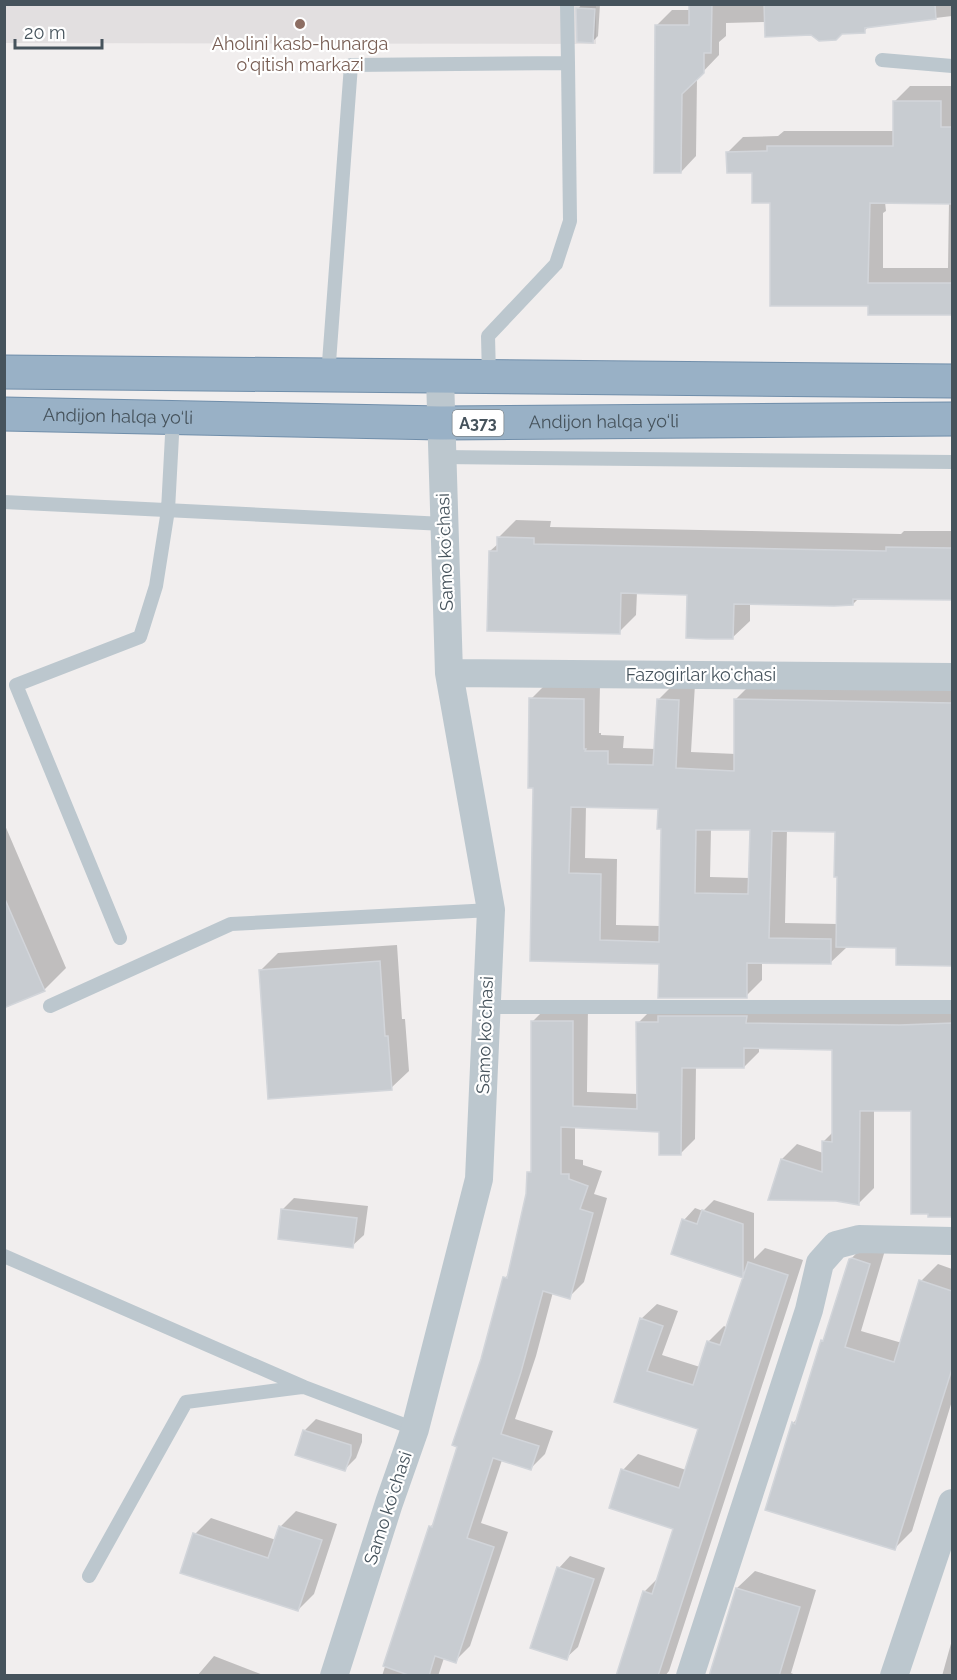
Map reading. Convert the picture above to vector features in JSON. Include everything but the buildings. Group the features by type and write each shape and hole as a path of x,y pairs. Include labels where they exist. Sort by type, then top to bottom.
{"highway":[{"path":"4,372 952,381"},
{"name":"Andijon halqa yo‘li","path":"4,414 441,423 952,419"}],"street":[{"name":"Samo koʻchasi","path":"334,1676 388,1503 415,1429 479,1179 491,910 449,673 440,377"},
{"name":"Fazogirlar koʻchasi","path":"449,673 952,677"},
{"path":"690,1676 809,1311 820,1263 836,1245 860,1239 952,1241"},
{"path":"894,1676 952,1503"}],"lane":[{"path":"489,377 488,336 556,264 570,221 567,4"},
{"path":"882,60 952,66"},
{"path":"328,376 351,65 568,63"},
{"path":"120,938 16,685 140,637 156,586 168,510 173,417"},
{"path":"442,457 952,462"},
{"path":"4,502 444,524"},
{"path":"50,1006 231,924 491,910"},
{"path":"485,1007 952,1007"},
{"path":"4,1256 304,1387 415,1429"},
{"path":"89,1576 186,1402 304,1387"}],"shaded area":[{"name":"Aholini kasb-hunarga o'qitish markazi","path":"5,5 596,5 596,44 5,43"}],"place":[{"name":"Aholini kasb-hunarga o'qitish markazi","path":"300,24"}]}
